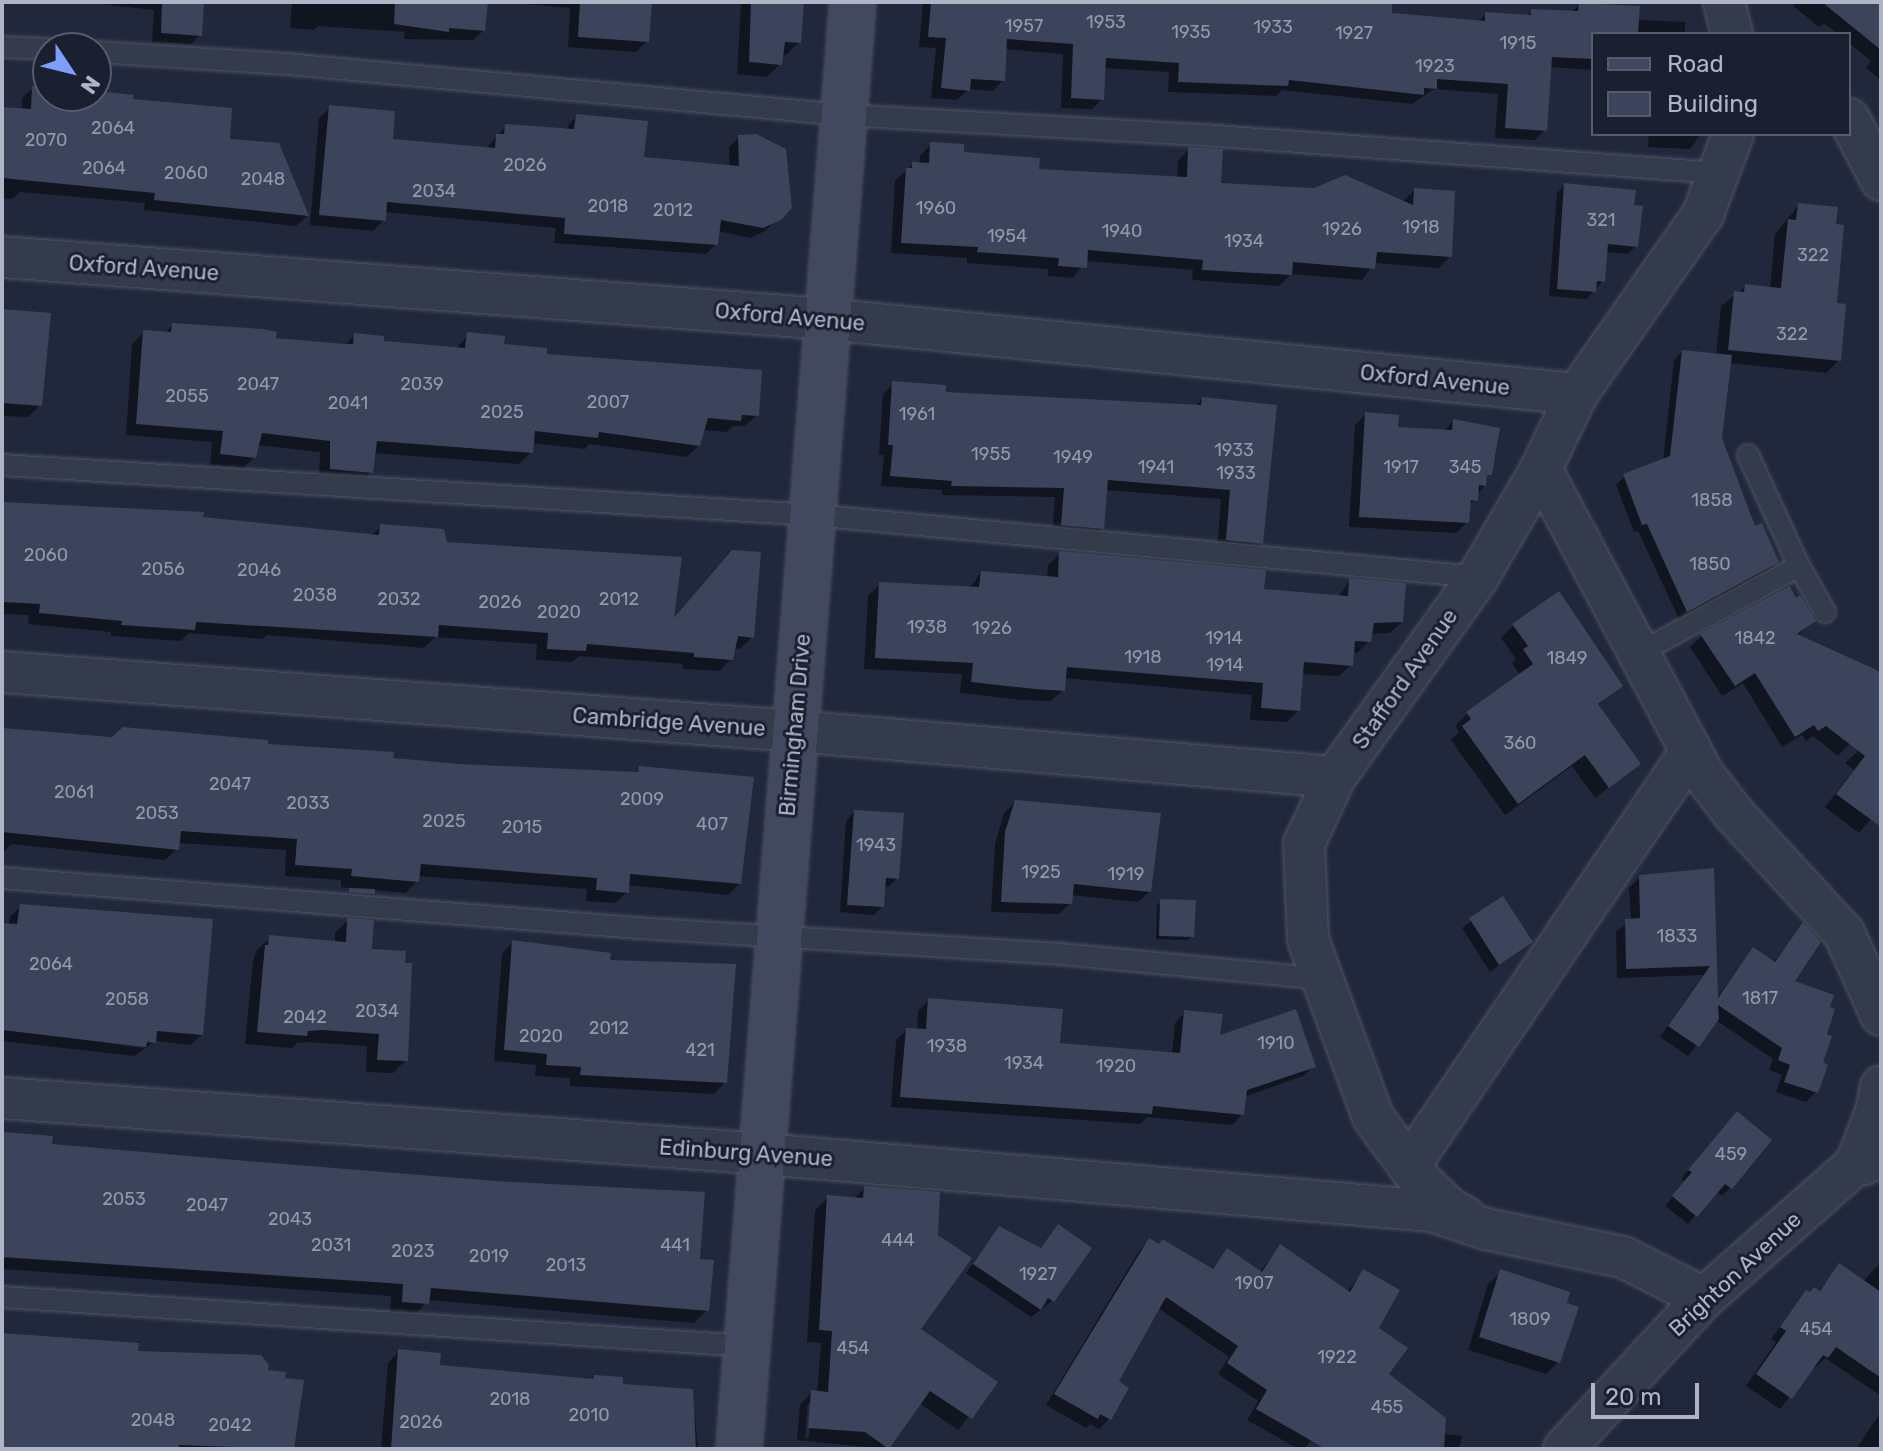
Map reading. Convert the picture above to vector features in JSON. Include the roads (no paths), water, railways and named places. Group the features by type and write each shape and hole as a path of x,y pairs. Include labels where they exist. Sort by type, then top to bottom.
{"main road":[{"name":"Birmingham Drive","path":"739,1449 853,2"}],"street":[{"path":"1724,2 1732,32"},
{"path":"1851,123 1881,180"},
{"name":"Stafford Avenue","path":"1486,1229 1450,1209 1409,1166 1373,1117 1308,939 1304,844 1335,777 1478,577 1541,469 1577,394 1703,214 1732,136"},
{"name":"Oxford Avenue","path":"2,257 827,319 1577,394"},
{"path":"1541,469 1691,751 1734,814 1844,933 1881,1015"},
{"name":"Cambridge Avenue","path":"2,672 794,731 1335,777"},
{"path":"1409,1166 1691,751"},
{"path":"1873,1159 1881,1086"},
{"name":"Edinburg Avenue","path":"2,1098 764,1154 1432,1211 1486,1229"},
{"name":"Brighton Avenue","path":"1564,1449 1704,1298 1873,1159"},
{"path":"1486,1229 1623,1257 1704,1298"}],"lane":[{"path":"2,47 32,48"},
{"path":"112,53 287,64 844,115 1204,135 1719,173"},
{"path":"1748,455 1799,566 1825,612"},
{"path":"2,465 812,515 1478,577"},
{"path":"1639,653 1799,566"},
{"path":"2,878 1060,954 1323,979"},
{"path":"2,1297 748,1346"}]}
